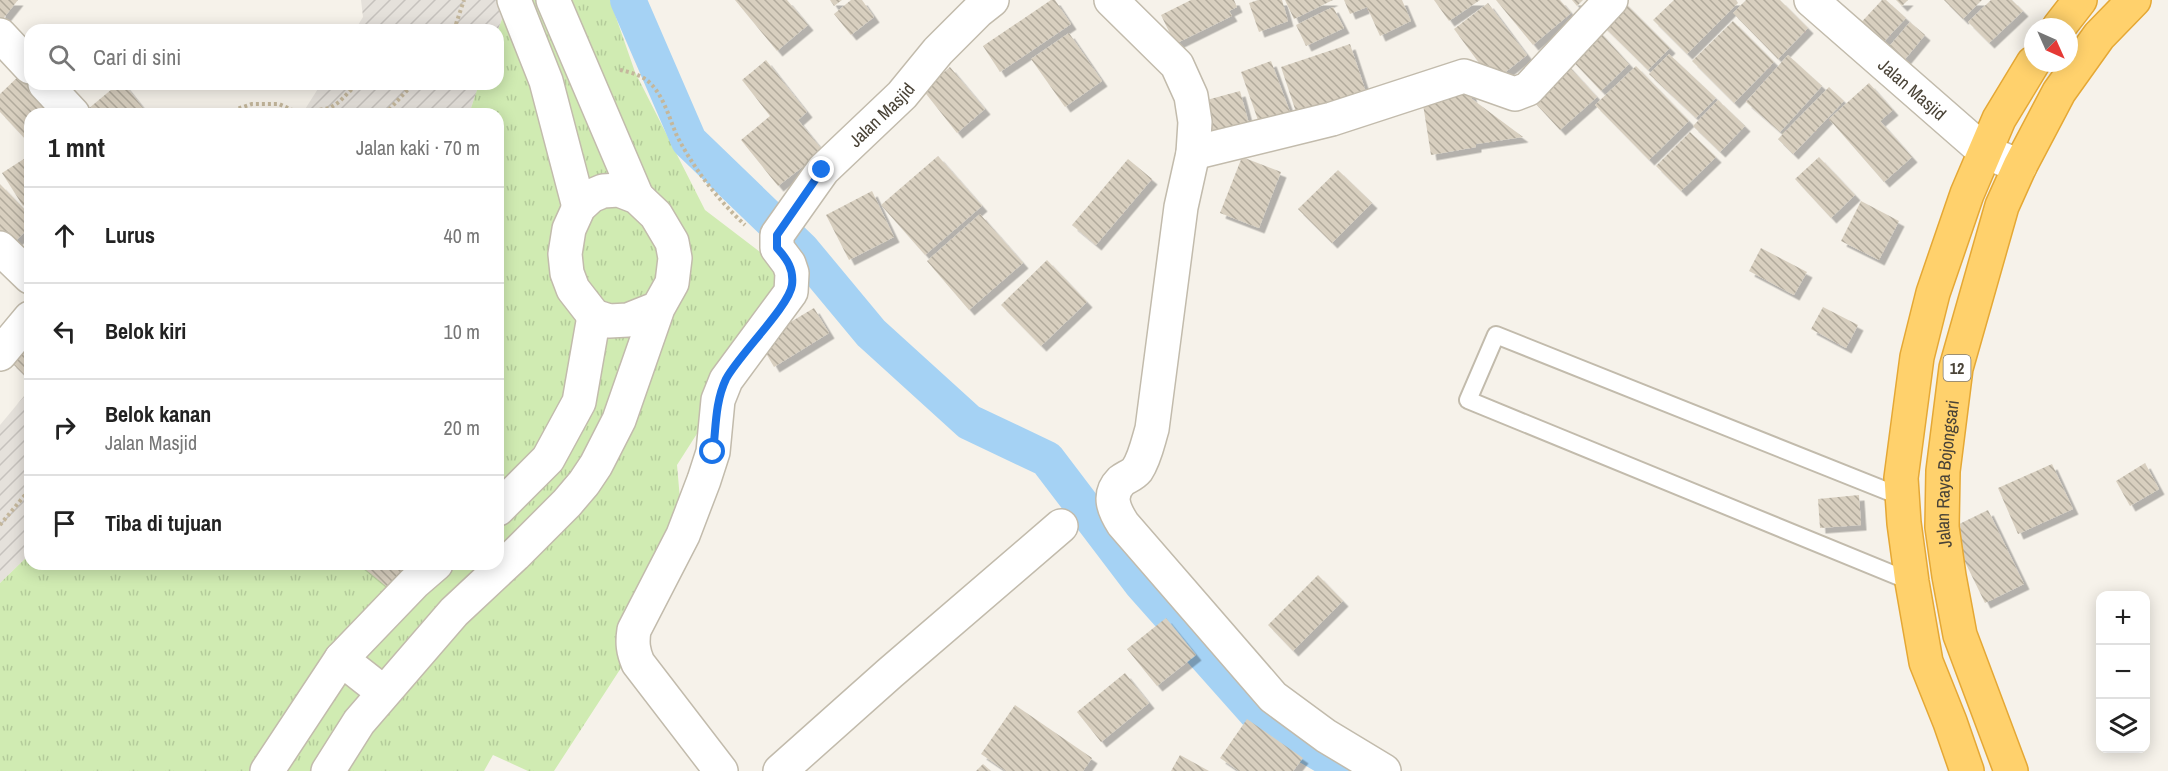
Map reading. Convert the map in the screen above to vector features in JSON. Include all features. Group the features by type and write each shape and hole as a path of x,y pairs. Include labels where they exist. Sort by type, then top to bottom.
{"highway":[{"path":"2066,18 2080,0"},
{"name":"Jalan Raya Bojongsari","path":"2011,771 1960,635 1942,527 1942,471 1956,368 2002,206 2020,166 2059,92 2099,36 2134,0"},
{"name":"12","path":"1967,771 1926,662 1912,582 1901,478 1917,357 1933,293 1967,194 1999,119 2028,72"}],"street":[{"path":"514,0 546,81 579,207"},
{"path":"553,0 637,197"},
{"name":"Jalan Masjid","path":"781,234 822,170 902,95 938,51 992,0"},
{"path":"1111,0 1177,65 1191,96 1195,122 1193,153 1181,207 1152,429 1145,454 1136,471 1120,482 1112,495 1114,508 1123,524 1273,697 1326,736 1384,771"},
{"path":"1193,153 1332,119 1464,76 1515,94 1528,89 1611,0"},
{"name":"Jalan Masjid","path":"1811,0 1985,152 2020,166"},
{"path":"0,35 24,61"},
{"path":"51,90 67,108"},
{"path":"504,565 567,502 596,465 619,420 658,308 672,283 675,258 672,242 656,215 637,197 619,190 603,191 591,196 579,207 569,229 565,254 567,273 573,289 594,316 609,321 628,320 658,308"},
{"path":"721,771 638,663 633,652 632,640 634,630 683,535 704,480 713,452 718,400 726,380 791,292 792,273 781,234"},
{"path":"0,248 24,271"},
{"path":"504,503 548,459 579,402 594,316"},
{"path":"0,354 24,325"},
{"path":"780,771 1061,526"},
{"path":"267,771 341,659 429,570"},
{"path":"328,771 359,722 383,693 454,612 499,570"},
{"path":"341,659 383,693"}],"lane":[{"path":"1902,497 1496,335 1468,400 1912,582"}],"path":[{"path":"458,24 464,0"},
{"path":"578,60 628,72 648,81 657,91 688,155 730,211 747,227 781,234"},
{"path":"330,108 351,90"},
{"path":"391,108 407,90"},
{"path":"240,108 266,103 279,104 288,108"},
{"path":"0,525 24,496"}],"shaded area":[{"path":"361,0 509,0 500,24 359,24 363,17"},
{"path":"317,90 477,90 471,108 306,108"},
{"path":"24,396 24,560 0,583 0,425"}],"green space":[{"path":"509,0 610,0 635,72 705,210 790,275 751,349 677,465 686,568 554,771 528,771 493,755 484,771 0,771 0,583 24,560 24,570 504,570 504,108 471,108 477,90 504,90 504,24 500,24"}],"building":[{"path":"0,0 18,0 2,20 0,18"},
{"path":"735,0 787,0 808,25 777,51"},
{"path":"830,0 842,0 834,6"},
{"path":"851,0 862,0 874,17 851,35 834,14"},
{"path":"1051,0 1055,0 1071,24 1000,72 983,46"},
{"path":"1191,0 1234,0 1237,7 1229,11 1232,16 1175,44 1161,15"},
{"path":"1258,0 1282,0 1288,21 1259,32 1249,3"},
{"path":"1285,0 1333,0 1294,19"},
{"path":"1344,0 1402,0 1411,21 1380,36 1367,7 1350,14"},
{"path":"1434,0 1480,0 1449,21"},
{"path":"1496,0 1560,0 1571,13 1533,45"},
{"path":"1572,0 1583,0 1577,6"},
{"path":"1622,0 1670,48 1648,70 1598,21"},
{"path":"1674,0 1736,0 1738,3 1687,54 1653,20"},
{"path":"1746,0 1780,0 1808,28 1778,59 1733,13"},
{"path":"1882,0 1886,0 1906,18 1877,49 1855,29"},
{"path":"1896,0 1908,0 1902,6"},
{"path":"1944,0 1982,0 1963,19"},
{"path":"1991,0 2012,0 2023,11 1989,43 1968,22"},
{"path":"1488,3 1527,55 1493,82 1454,29"},
{"path":"1333,7 1344,28 1306,46 1296,25"},
{"path":"1733,21 1774,62 1734,103 1692,61"},
{"path":"1910,22 1925,35 1897,69 1881,56"},
{"path":"1596,28 1629,64 1601,91 1567,55"},
{"path":"1069,33 1102,81 1065,107 1031,59"},
{"path":"1350,44 1367,95 1298,118 1281,67"},
{"path":"1669,54 1716,98 1696,118 1649,74"},
{"path":"1788,55 1822,86 1780,132 1746,102"},
{"path":"766,60 807,112 798,120 823,151 778,186 741,140 770,116 742,80"},
{"path":"1563,60 1597,97 1560,130 1526,93"},
{"path":"1271,61 1290,112 1259,123 1241,72"},
{"path":"1636,66 1689,121 1649,160 1595,105"},
{"path":"950,67 985,109 957,133 923,90"},
{"path":"24,71 24,90 41,90 57,108 24,108 24,138 0,112 0,94"},
{"path":"1869,83 1893,110 1880,121 1912,157 1884,182 1829,119"},
{"path":"1829,87 1844,101 1793,154 1778,139"},
{"path":"111,90 129,90 143,108 89,108"},
{"path":"1470,90 1472,99 1523,137 1476,144 1476,147 1431,155 1422,98"},
{"path":"1240,91 1251,131 1215,141 1203,101"},
{"path":"1718,100 1745,126 1720,152 1693,126"},
{"path":"1690,132 1716,157 1681,191 1656,166"},
{"path":"938,156 982,206 925,255 881,205"},
{"path":"1242,157 1281,172 1259,228 1220,213"},
{"path":"1819,157 1855,195 1831,218 1795,179"},
{"path":"24,159 24,205 23,206 2,173"},
{"path":"1128,159 1152,179 1096,245 1072,225"},
{"path":"1338,170 1372,203 1332,243 1298,209"},
{"path":"0,184 24,209 24,233 7,249 0,241"},
{"path":"872,191 894,237 849,260 826,215"},
{"path":"1861,201 1899,221 1879,260 1841,241"},
{"path":"980,214 1023,263 969,310 927,261"},
{"path":"1761,248 1807,272 1794,295 1749,271"},
{"path":"1047,260 1087,302 1041,346 1001,305"},
{"path":"1823,307 1858,325 1846,348 1811,329"},
{"path":"814,308 829,333 774,367 759,341"},
{"path":"24,349 24,375 11,362"},
{"path":"2145,463 2159,489 2130,506 2116,481"},
{"path":"2052,464 2073,509 2018,534 1998,488"},
{"path":"1859,495 1861,525 1820,528 1818,499"},
{"path":"1988,510 2024,584 1985,603 1949,529"},
{"path":"366,570 409,570 392,591"},
{"path":"1318,575 1343,601 1293,651 1268,625"},
{"path":"1166,618 1196,655 1157,686 1127,649"},
{"path":"1125,673 1149,703 1101,742 1077,712"},
{"path":"1015,705 1092,758 1083,771 1006,771 981,754"},
{"path":"1247,719 1303,758 1293,771 1239,771 1220,758"},
{"path":"1180,755 1209,771 1171,771"},
{"path":"983,764 991,771 976,771"}],"waterway":[{"path":"628,0 689,141 802,250 871,333 969,422 1047,459 1142,584 1262,719 1350,771"}],"route":[{"path":"713,452 718,400 726,380 791,292 792,273 789,264 777,248 777,235 822,170"}]}
